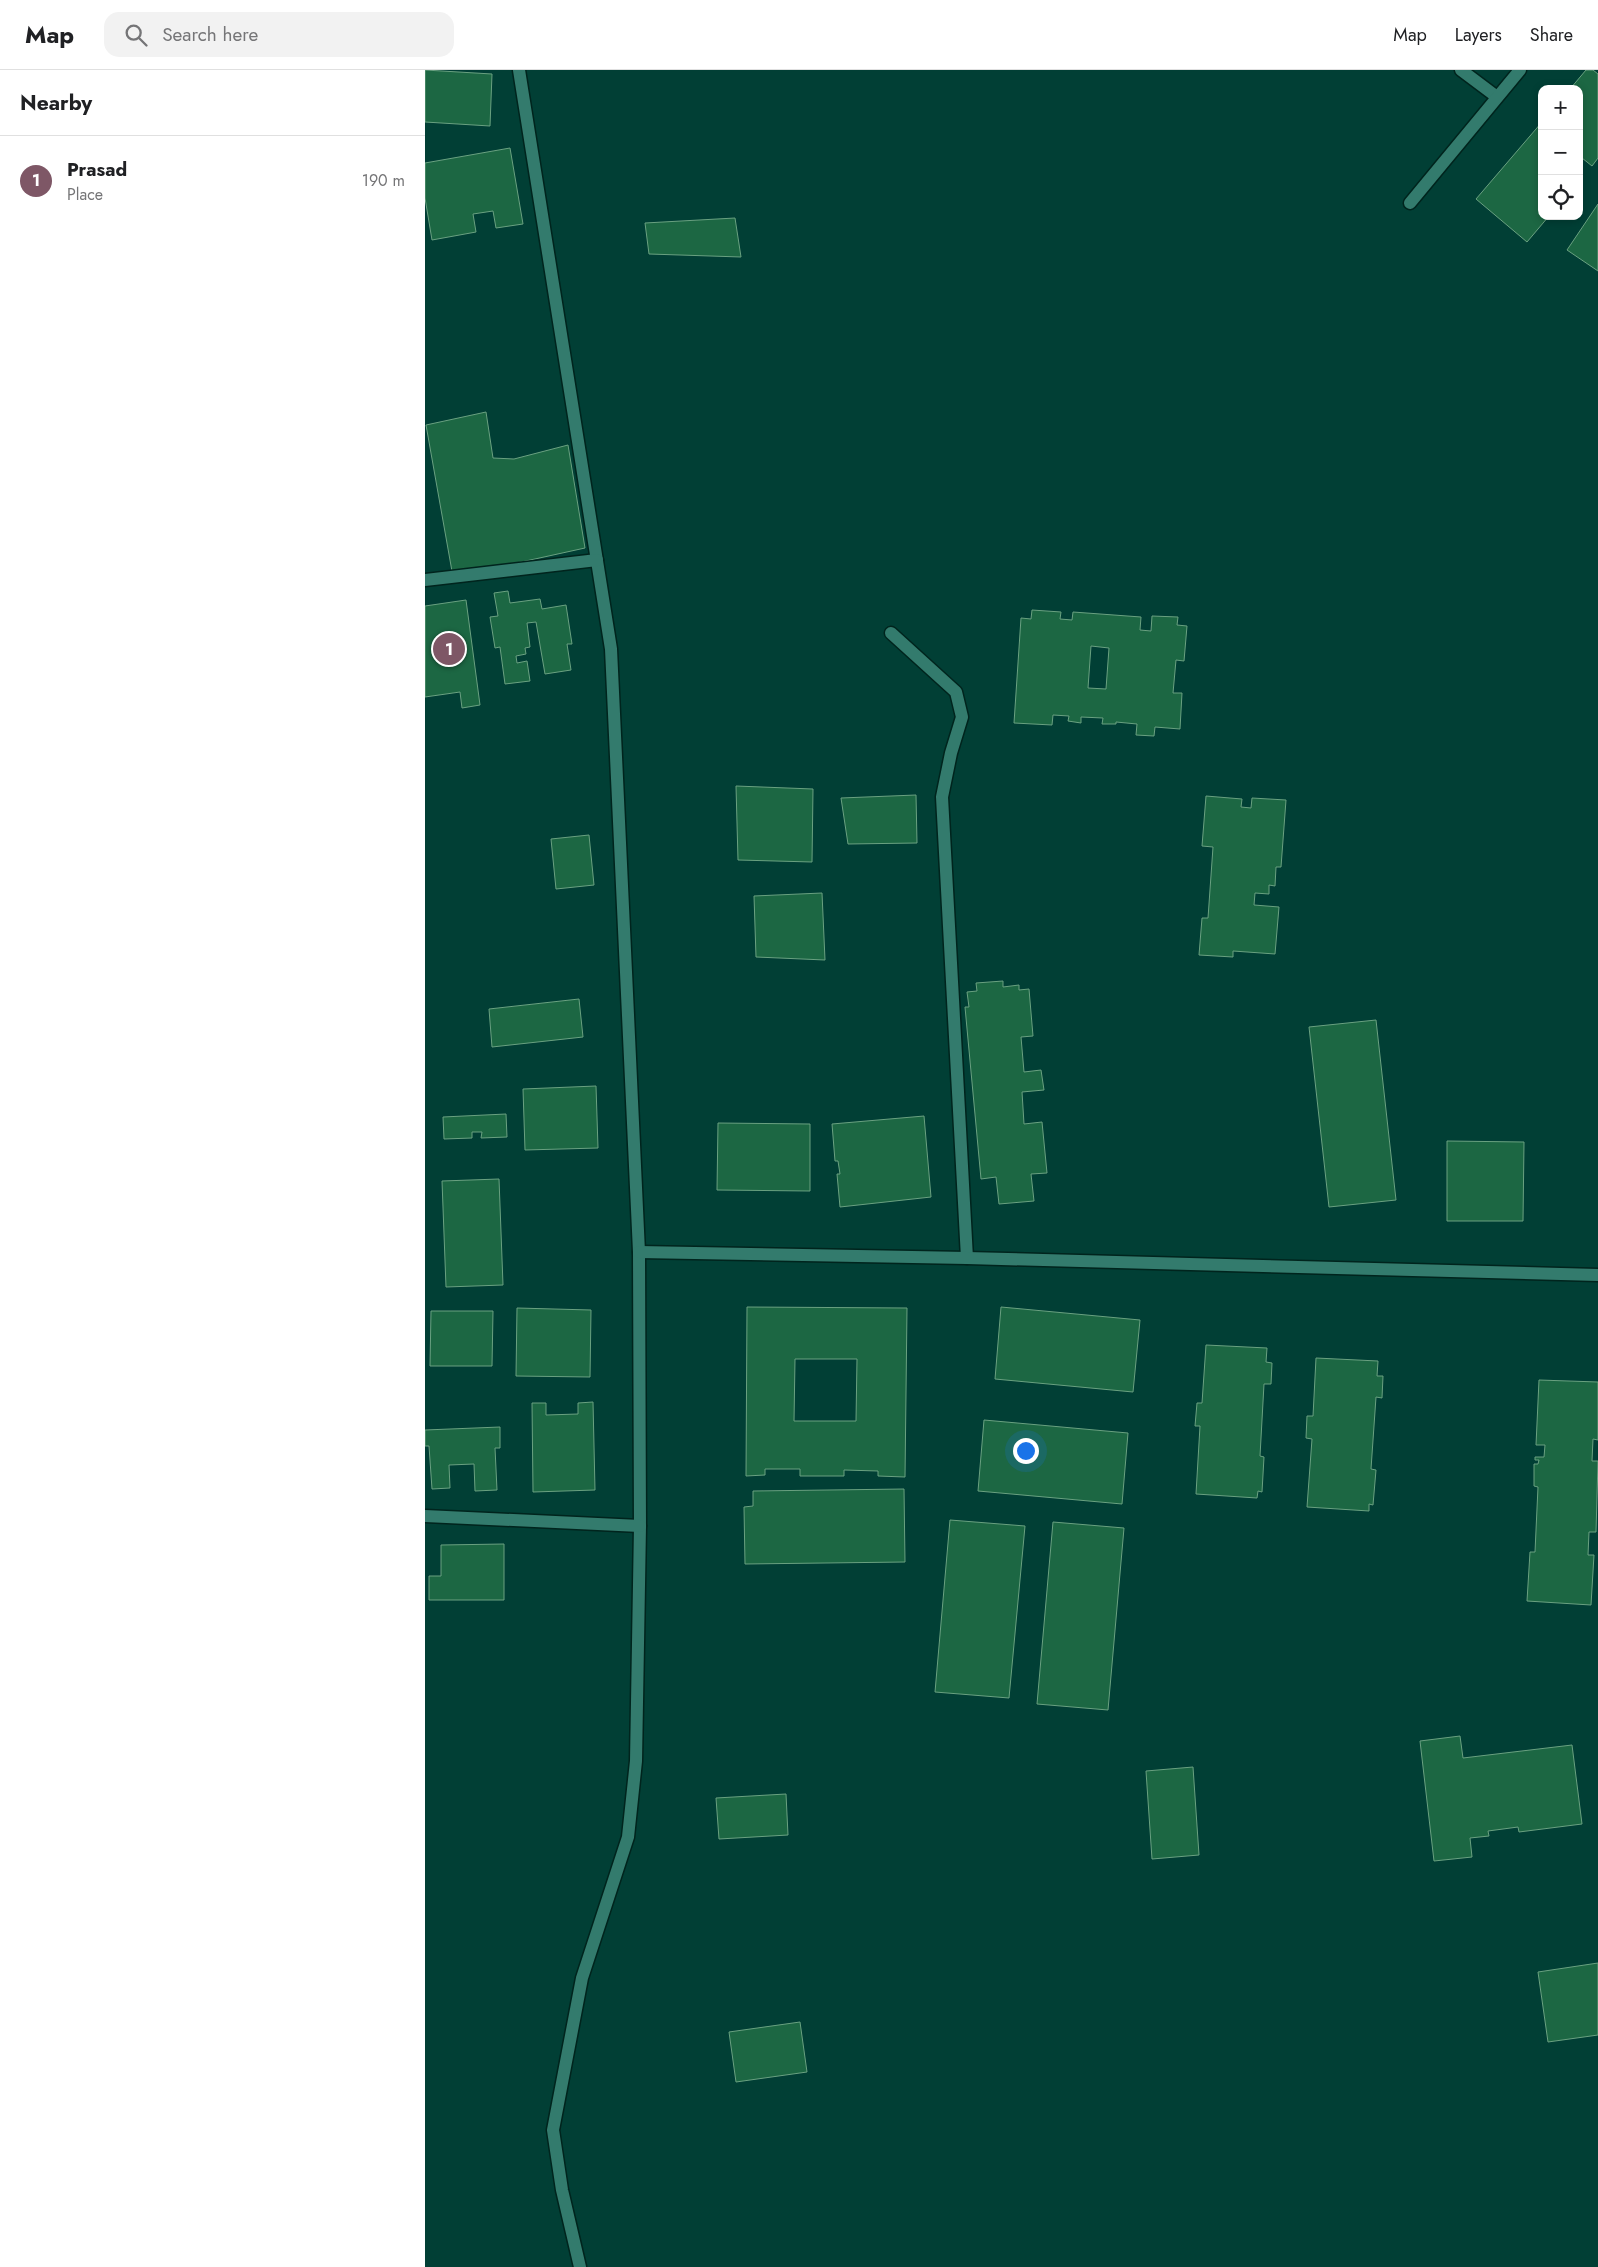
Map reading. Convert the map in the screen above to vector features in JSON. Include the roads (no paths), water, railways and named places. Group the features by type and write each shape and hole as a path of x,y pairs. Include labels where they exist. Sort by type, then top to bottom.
{"street":[{"path":"519,70 611,649 639,1252 640,1526 636,1761 628,1837 582,1978 553,2130 562,2190 580,2267"},
{"path":"1461,70 1497,97"},
{"path":"1411,202 1520,70"},
{"path":"425,580 597,560"},
{"path":"891,633 956,692 962,718 951,753 942,797 967,1258"},
{"path":"639,1252 967,1258 1598,1275"},
{"path":"425,1516 640,1526"}],"place":[{"name":"Prasad","path":"449,649"}]}
